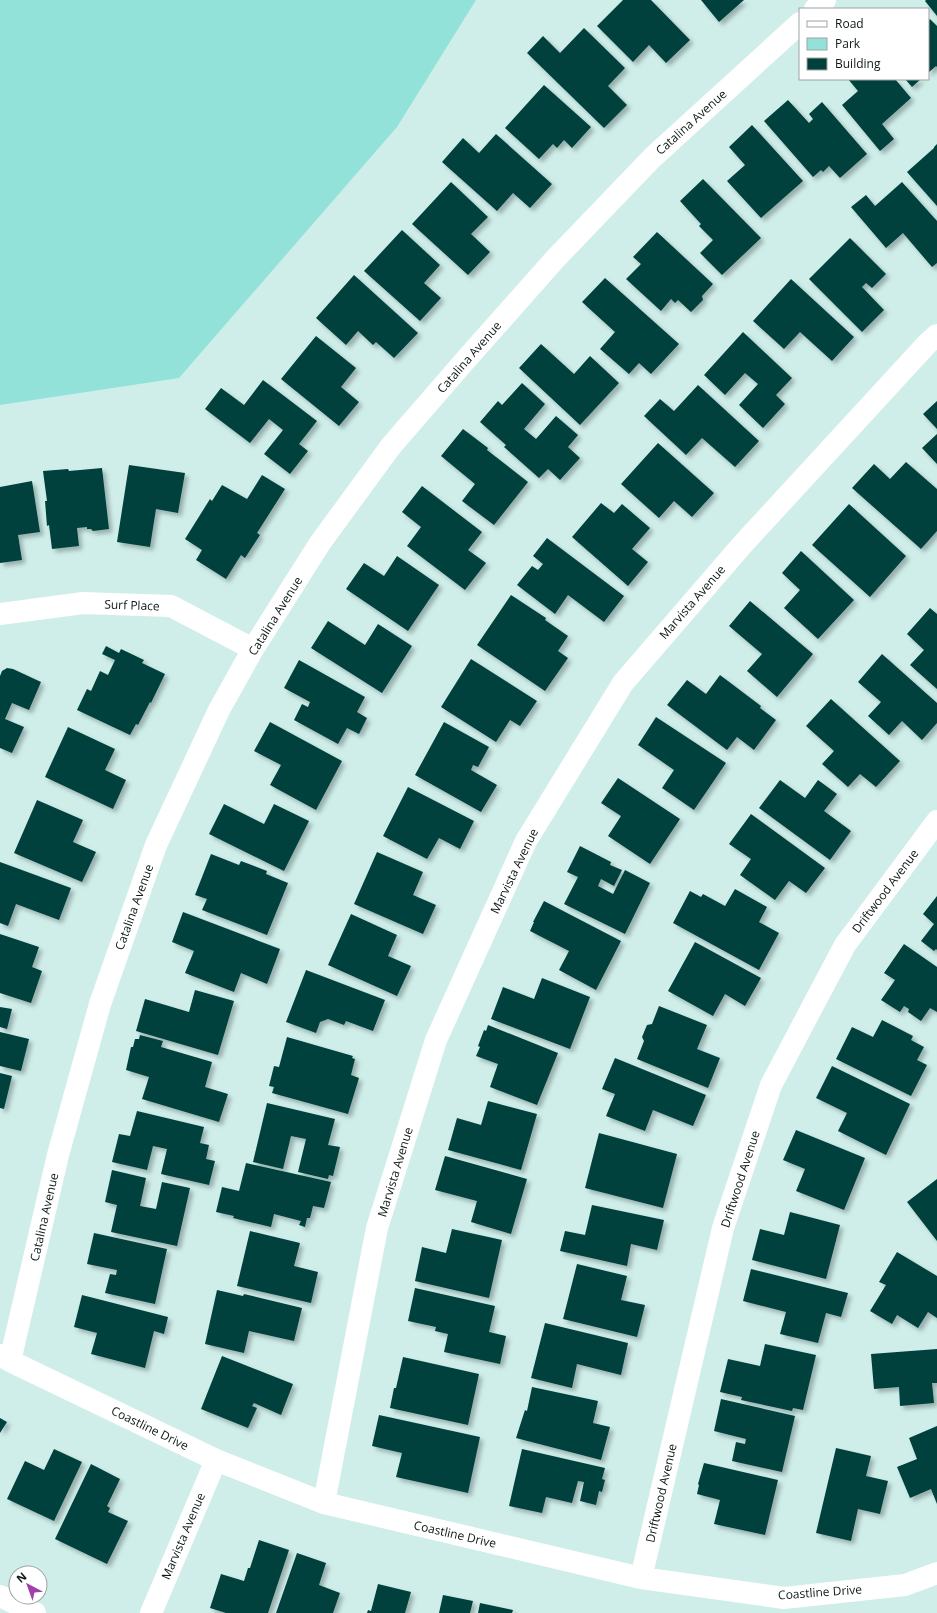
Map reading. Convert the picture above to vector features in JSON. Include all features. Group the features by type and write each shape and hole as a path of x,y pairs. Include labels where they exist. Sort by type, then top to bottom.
{"main road":[{"path":"816,8 825,0"},
{"name":"Catalina Avenue","path":"5,1358 100,1004 156,845 219,710 253,650 320,543 391,446 469,356 556,258 652,158 799,24"},
{"name":"Marvista Avenue","path":"324,1502 377,1228 436,1040 526,841 623,683 742,545 927,344 937,335"},
{"name":"Surf Place","path":"0,614 84,603 171,606 253,650"},
{"name":"Driftwood Avenue","path":"641,1578 723,1228 771,1085 845,945 937,821"},
{"name":"Coastline Drive","path":"5,1358 216,1460 324,1502 641,1578 784,1598 906,1585 937,1573"},
{"name":"Marvista Avenue","path":"150,1613 216,1460"},
{"path":"0,1596 35,1613"}],"green space":[{"path":"0,0 476,0 397,127 179,378 0,405"}],"building":[{"path":"623,0 651,0 690,40 666,63 649,45 633,62 597,26"},
{"path":"701,0 744,0 719,22"},
{"path":"937,0 937,16 925,1"},
{"path":"930,19 937,26 937,67 936,66 929,72"},
{"path":"584,28 625,68 608,86 627,105 604,128 527,53 543,36 560,53"},
{"path":"849,80 896,80 911,98 882,124 894,139 880,151 842,105 858,91"},
{"path":"906,80 920,80 912,87"},
{"path":"544,85 591,127 572,148 564,140 557,148 553,144 539,159 505,128"},
{"path":"788,100 809,123 813,119 809,114 822,102 867,154 840,178 829,166 823,172 821,170 813,177 764,121"},
{"path":"752,125 803,181 761,218 727,181 745,165 729,147"},
{"path":"496,134 552,184 530,208 513,193 497,211 442,162 463,138 479,153"},
{"path":"937,144 937,206 907,172"},
{"path":"703,179 761,238 722,275 700,253 713,240 699,226 701,224 680,201"},
{"path":"451,182 488,217 471,234 490,252 468,275 412,224"},
{"path":"902,182 937,221 937,263 932,267 903,233 886,248 851,207 866,195 875,206"},
{"path":"402,230 440,265 424,283 441,298 420,321 364,271"},
{"path":"657,232 713,284 702,296 703,300 691,312 678,300 675,303 671,299 661,311 626,279 641,264 633,257"},
{"path":"850,238 886,274 872,288 866,283 862,287 884,310 862,332 809,279"},
{"path":"354,275 418,333 394,358 376,342 373,345 358,331 346,345 316,318"},
{"path":"605,278 679,344 651,374 639,363 629,374 600,349 615,332 582,302"},
{"path":"791,279 854,337 832,361 800,332 784,349 753,321"},
{"path":"743,332 792,378 776,395 785,404 763,428 739,405 758,384 745,373 725,395 704,375"},
{"path":"316,336 356,368 341,387 359,402 339,426 281,379"},
{"path":"541,344 574,374 590,356 619,383 580,425 519,368"},
{"path":"263,380 317,421 299,444 308,451 290,474 264,454 283,430 269,419 250,443 205,409 221,388 244,405"},
{"path":"522,383 545,404 524,429 536,439 556,416 578,435 568,447 580,458 560,480 548,469 539,478 504,447 506,445 480,422 498,401 502,405"},
{"path":"698,385 759,441 735,467 702,438 686,455 644,416 660,399 674,411"},
{"path":"937,401 937,429 923,414"},
{"path":"463,429 528,482 494,525 462,501 475,484 441,456"},
{"path":"937,434 937,464 922,448"},
{"path":"658,443 714,493 692,517 674,501 659,518 621,484"},
{"path":"906,462 937,489 937,531 921,549 852,488 874,464 890,479"},
{"path":"129,465 185,473 178,513 156,509 150,547 117,542"},
{"path":"102,468 109,529 93,531 91,529 87,529 87,527 77,528 79,546 52,549 49,525 47,526 45,501 47,501 43,471 68,469 69,471"},
{"path":"262,475 285,489 257,533 260,535 245,558 241,555 226,579 196,560 202,550 185,539 210,499 212,501 222,485 247,499"},
{"path":"32,481 40,532 18,535 22,560 0,563 0,487"},
{"path":"422,486 482,532 468,550 486,563 465,590 407,546 421,527 402,512"},
{"path":"601,503 614,513 622,504 650,528 632,549 648,562 628,586 572,537"},
{"path":"849,504 906,556 870,597 812,545"},
{"path":"547,538 624,596 604,622 568,595 555,614 517,585 532,566 538,570 543,564 533,556"},
{"path":"801,551 854,600 818,639 784,608 800,590 782,573"},
{"path":"397,556 439,585 408,631 346,589 364,563 384,576"},
{"path":"511,595 546,618 545,620 568,636 558,651 568,658 545,691 477,645"},
{"path":"750,601 813,654 777,697 747,671 762,654 729,626"},
{"path":"930,608 937,614 937,689 910,665 924,650 907,634"},
{"path":"328,621 365,645 378,624 412,646 382,693 311,648"},
{"path":"106,646 119,653 121,649 144,660 142,663 165,674 151,703 150,702 138,725 136,724 130,735 77,710 87,689 91,691 100,671 108,675 115,660 102,654"},
{"path":"882,654 937,703 937,723 922,740 902,721 889,735 868,716 881,702 858,682"},
{"path":"471,659 537,701 520,726 510,720 496,742 441,707"},
{"path":"299,660 365,697 357,712 367,718 359,734 347,728 338,744 294,720 302,704 308,707 310,702 284,688"},
{"path":"7,668 13,669 41,682 29,710 12,703 5,719 24,727 12,753 0,748 0,676 2,671"},
{"path":"720,675 761,706 760,708 776,720 754,750 737,737 727,750 667,705 687,680 706,694"},
{"path":"831,699 900,761 876,787 860,774 848,787 822,764 834,751 806,726"},
{"path":"656,717 726,763 694,810 662,788 674,770 638,745"},
{"path":"270,722 342,761 316,810 270,785 281,765 254,751"},
{"path":"444,722 489,747 478,767 473,765 471,770 497,785 481,812 415,775"},
{"path":"68,727 115,749 105,770 126,780 113,809 45,777"},
{"path":"618,778 680,819 650,864 608,836 621,816 601,803"},
{"path":"780,780 805,798 818,780 837,794 824,811 851,831 830,860 759,808"},
{"path":"408,787 474,821 460,849 439,838 427,859 383,836"},
{"path":"37,800 83,820 73,842 96,852 82,882 14,853"},
{"path":"224,804 264,824 274,804 309,821 284,871 209,834"},
{"path":"751,814 825,868 806,893 789,881 775,900 740,875 751,859 729,844"},
{"path":"580,846 611,862 610,865 622,870 614,886 601,879 598,886 613,894 625,870 650,883 625,934 564,904 578,877 567,872"},
{"path":"377,852 423,872 413,895 436,905 423,934 354,904"},
{"path":"211,854 239,865 241,861 267,871 266,874 288,883 267,935 202,910 207,899 195,895"},
{"path":"0,862 71,888 59,920 16,904 8,926 0,923"},
{"path":"735,889 767,907 759,922 779,933 759,970 673,923 690,891 701,897 703,894 725,906"},
{"path":"937,896 937,950 936,949 934,951 921,941 934,924 923,914"},
{"path":"544,901 621,941 596,990 559,970 569,951 530,931"},
{"path":"183,912 280,949 267,984 241,973 234,992 185,973 194,951 172,942"},
{"path":"351,914 397,935 388,956 411,966 397,996 328,965"},
{"path":"0,934 39,947 32,967 42,971 31,1003 0,993"},
{"path":"695,942 761,978 745,1006 725,994 713,1016 668,991"},
{"path":"904,944 937,967 937,1012 930,1008 921,1021 908,1012 909,1009 904,1006 900,1012 881,1000 895,980 884,973"},
{"path":"306,970 385,1000 373,1031 346,1021 344,1025 328,1019 320,1022 316,1033 286,1022"},
{"path":"542,978 590,997 570,1049 491,1019 503,987 534,999"},
{"path":"195,990 234,1001 218,1055 136,1031 145,999 189,1012"},
{"path":"659,1006 707,1025 697,1049 720,1058 708,1088 637,1059 644,1041 642,1037 647,1025 652,1024"},
{"path":"0,1007 12,1009 7,1029 0,1027"},
{"path":"882,1020 913,1036 911,1040 924,1047 917,1060 927,1065 911,1096 836,1059 852,1027 873,1037"},
{"path":"488,1025 558,1053 537,1105 490,1087 498,1064 476,1056 484,1030 486,1031"},
{"path":"0,1032 29,1039 21,1071 0,1066"},
{"path":"140,1035 163,1041 161,1047 212,1062 205,1087 228,1094 219,1122 142,1099 149,1077 126,1070 131,1047 133,1047 135,1039 139,1039"},
{"path":"287,1037 353,1056 352,1058 355,1059 351,1075 359,1078 348,1114 272,1093 274,1087 269,1086 274,1066 279,1067"},
{"path":"615,1058 706,1095 693,1126 653,1110 645,1131 606,1116 615,1094 602,1089"},
{"path":"832,1066 910,1104 886,1155 838,1131 847,1113 816,1098"},
{"path":"0,1073 12,1076 4,1109 0,1108"},
{"path":"488,1101 537,1114 521,1170 448,1150 457,1118 481,1125"},
{"path":"267,1103 335,1119 328,1145 340,1147 333,1176 329,1175 328,1179 298,1172 306,1139 291,1136 283,1169 253,1162"},
{"path":"137,1111 204,1127 200,1143 209,1145 206,1159 215,1161 209,1185 161,1174 167,1149 153,1146 147,1170 112,1162 119,1134 130,1136"},
{"path":"796,1130 865,1158 844,1210 796,1191 805,1169 783,1160"},
{"path":"599,1133 677,1154 663,1208 585,1188"},
{"path":"445,1156 527,1179 511,1234 471,1222 477,1201 435,1190"},
{"path":"246,1163 331,1182 324,1208 313,1206 310,1218 307,1218 305,1227 299,1225 301,1221 274,1214 271,1227 233,1218 234,1216 216,1212 222,1187 239,1191"},
{"path":"112,1170 146,1178 140,1206 156,1209 162,1182 190,1188 177,1246 111,1232 117,1205 105,1202"},
{"path":"937,1179 937,1241 907,1202"},
{"path":"592,1205 664,1220 657,1250 631,1244 627,1266 560,1251 565,1231 585,1235"},
{"path":"790,1212 840,1225 826,1279 752,1260 760,1229 784,1235"},
{"path":"452,1229 502,1240 489,1298 415,1281 422,1247 446,1253"},
{"path":"250,1231 300,1243 294,1266 318,1272 311,1303 237,1286"},
{"path":"94,1233 167,1249 155,1304 105,1293 110,1274 116,1275 117,1270 87,1264"},
{"path":"897,1252 937,1276 937,1318 928,1312 918,1328 897,1315 892,1324 870,1311 886,1285 879,1282"},
{"path":"577,1264 627,1276 621,1300 645,1305 637,1337 563,1319"},
{"path":"751,1269 848,1293 841,1317 826,1313 818,1343 780,1334 786,1312 743,1301"},
{"path":"415,1288 495,1306 489,1332 506,1336 500,1364 444,1352 448,1334 435,1331 436,1327 408,1321"},
{"path":"217,1290 243,1296 244,1294 302,1308 294,1341 249,1331 244,1353 205,1344"},
{"path":"82,1295 168,1317 164,1334 154,1331 145,1368 91,1354 97,1333 74,1327"},
{"path":"545,1323 628,1343 621,1375 577,1364 572,1388 531,1378"},
{"path":"765,1344 816,1355 803,1410 793,1408 792,1411 741,1400 742,1397 720,1392 728,1359 760,1366"},
{"path":"937,1349 937,1383 932,1383 934,1403 900,1406 899,1387 874,1389 871,1354"},
{"path":"222,1356 293,1384 281,1415 254,1403 252,1406 257,1408 248,1428 201,1409"},
{"path":"403,1357 479,1374 468,1425 390,1408"},
{"path":"532,1387 598,1401 593,1423 610,1427 601,1460 516,1438 525,1410 527,1411"},
{"path":"721,1399 795,1416 782,1472 732,1461 736,1442 745,1444 746,1439 714,1431"},
{"path":"379,1415 480,1437 468,1493 396,1477 402,1453 372,1446"},
{"path":"0,1418 7,1422 0,1433"},
{"path":"937,1426 937,1504 931,1489 910,1498 897,1467 917,1459 909,1438"},
{"path":"836,1448 871,1456 866,1476 888,1481 880,1514 858,1509 851,1541 816,1533"},
{"path":"54,1449 82,1462 54,1521 7,1499 25,1461 44,1470"},
{"path":"522,1449 605,1468 602,1479 605,1480 602,1492 599,1491 596,1505 580,1501 584,1482 578,1481 572,1503 546,1497 542,1513 509,1506"},
{"path":"704,1463 778,1480 765,1535 714,1524 720,1500 697,1494 698,1484"},
{"path":"91,1464 120,1479 107,1506 110,1508 108,1512 128,1521 107,1564 55,1539"},
{"path":"259,1540 289,1550 268,1613 226,1613 210,1608 221,1574 244,1581"},
{"path":"297,1553 326,1563 319,1585 340,1593 333,1613 276,1613"},
{"path":"378,1584 411,1592 405,1613 367,1613 368,1610 371,1611"},
{"path":"443,1595 473,1601 470,1613 439,1613"},
{"path":"480,1603 513,1610 512,1613 478,1613"}]}
